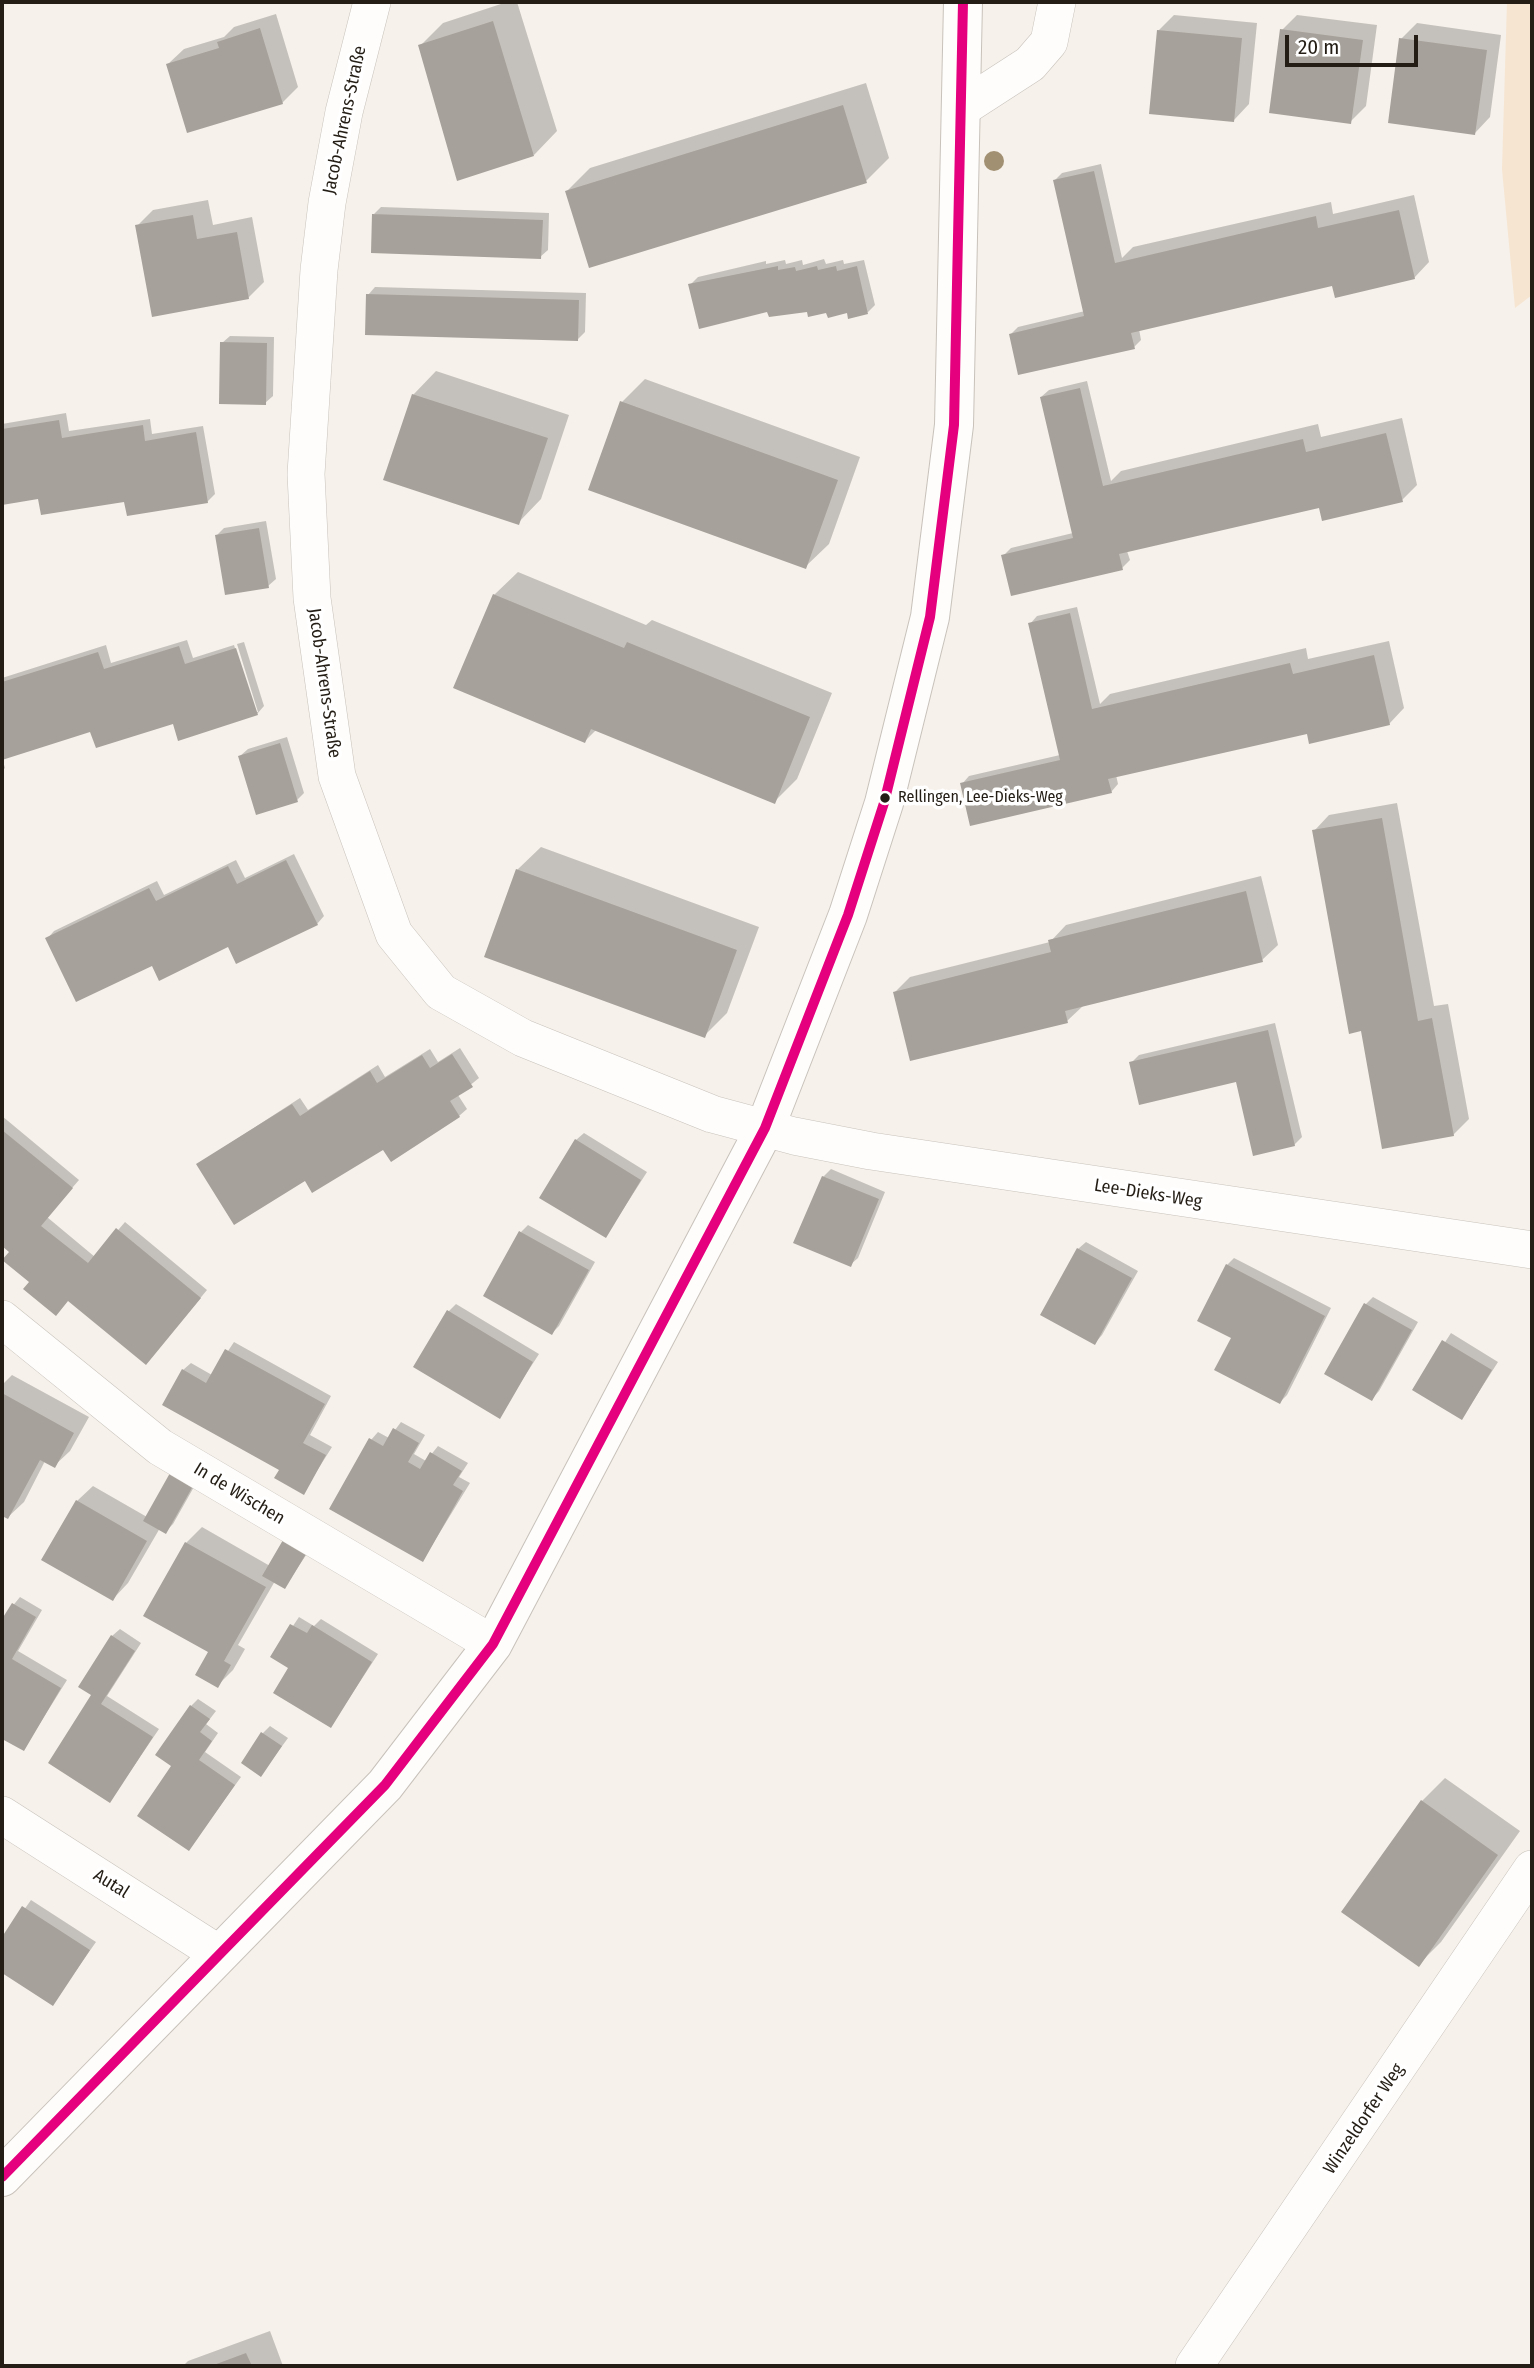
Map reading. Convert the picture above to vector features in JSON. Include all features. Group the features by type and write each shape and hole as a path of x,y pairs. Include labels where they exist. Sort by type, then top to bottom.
{"street":[{"name":"Jacob-Ahrens-Straße","path":"372,2 344,112 327,203 306,474 312,598 337,776 394,934 441,992 523,1038 701,1110 765,1128"},
{"path":"2,2177 385,1785 493,1644 765,1128 848,915 884,803 930,617 954,425 963,2"},
{"path":"962,108 1030,64 1049,42 1057,2"},
{"name":"Lee-Dieks-Weg","path":"765,1128 871,1151 1532,1250"},
{"name":"In de Wischen","path":"2,1320 160,1447 493,1644"},
{"name":"Autal","path":"2,1815 219,1954"},
{"name":"Winzeldorfer Weg","path":"1194,2366 1532,1870"}],"shaded area":[{"path":"1507,2 1532,2 1532,295 1515,308 1502,169"}],"building":[{"path":"493,21 534,156 457,181 418,45"},
{"path":"260,28 283,104 187,133 166,64 219,48 217,42"},
{"path":"1280,29 1363,40 1351,124 1269,113"},
{"path":"1157,30 1242,38 1234,122 1149,114"},
{"path":"1399,38 1487,50 1475,135 1388,123"},
{"path":"843,105 867,183 589,268 565,191"},
{"path":"1094,171 1115,263 1316,216 1318,228 1399,210 1415,279 1335,298 1332,286 1131,333 1135,349 1018,375 1009,334 1084,316 1053,180"},
{"path":"372,214 543,220 541,259 371,253"},
{"path":"193,215 197,239 237,232 249,299 152,317 135,225"},
{"path":"778,266 778,270 795,267 796,271 817,266 818,270 836,266 837,271 857,266 868,314 848,319 847,313 828,318 826,313 808,317 807,312 769,317 767,312 699,329 688,284"},
{"path":"366,294 579,300 578,341 365,335"},
{"path":"220,342 267,343 266,405 219,404"},
{"path":"1080,388 1103,486 1303,439 1306,452 1386,433 1403,502 1322,521 1319,508 1119,554 1123,570 1011,596 1001,555 1073,538 1040,397"},
{"path":"412,394 548,438 519,525 383,480"},
{"path":"620,401 838,480 806,569 588,490"},
{"path":"59,420 62,438 143,425 145,441 196,432 208,503 127,516 124,502 41,515 38,499 2,505 2,429"},
{"path":"259,528 269,588 225,595 215,535"},
{"path":"493,594 624,648 627,642 810,717 775,804 591,729 585,743 453,688"},
{"path":"1070,613 1092,709 1290,663 1293,674 1374,655 1390,725 1309,744 1307,734 1108,779 1112,793 970,826 960,783 1060,760 1028,623"},
{"path":"179,646 185,664 236,648 258,715 178,741 173,724 96,748 90,732 2,760 2,682 98,652 104,669"},
{"path":"280,743 298,802 256,815 238,756"},
{"path":"1382,818 1418,1021 1432,1018 1454,1136 1382,1149 1361,1031 1349,1034 1312,830"},
{"path":"286,860 318,925 236,964 228,947 159,981 152,966 76,1002 45,938 149,888 156,901 228,866 237,884"},
{"path":"516,869 737,950 705,1038 484,957"},
{"path":"1246,891 1263,962 1065,1011 1068,1023 910,1061 893,992 1051,952 1048,940"},
{"path":"1268,1030 1295,1146 1253,1156 1236,1082 1139,1105 1129,1062"},
{"path":"452,1054 473,1087 450,1101 460,1117 391,1162 383,1150 312,1193 305,1181 234,1225 196,1164 292,1104 300,1116 370,1071 377,1083 422,1055 430,1068"},
{"path":"2,1130 73,1188 41,1226 88,1263 116,1228 201,1298 146,1365 68,1301 56,1316 23,1289 29,1282 2,1260 9,1252 2,1246"},
{"path":"575,1139 641,1180 606,1238 539,1198"},
{"path":"822,1176 879,1199 851,1267 793,1243"},
{"path":"519,1231 589,1270 552,1335 483,1296"},
{"path":"1077,1248 1132,1278 1095,1345 1040,1315"},
{"path":"1226,1264 1325,1316 1280,1404 1214,1370 1231,1338 1197,1321"},
{"path":"1364,1303 1412,1330 1372,1401 1324,1374"},
{"path":"447,1310 533,1362 500,1419 413,1367"},
{"path":"1442,1340 1492,1370 1462,1420 1412,1390"},
{"path":"225,1349 325,1404 303,1443 326,1455 304,1495 274,1478 279,1470 162,1405 182,1369 206,1383"},
{"path":"2,1393 74,1433 55,1468 40,1460 8,1519 2,1516"},
{"path":"393,1428 419,1443 408,1462 420,1469 430,1452 462,1471 453,1485 463,1491 423,1562 329,1509 369,1438 383,1446"},
{"path":"170,1473 193,1486 166,1534 143,1521"},
{"path":"76,1500 147,1541 113,1601 41,1560"},
{"path":"283,1540 306,1554 285,1589 262,1576"},
{"path":"185,1542 266,1587 224,1661 231,1665 218,1688 195,1675 208,1652 143,1616"},
{"path":"12,1603 36,1617 12,1659 61,1688 24,1751 2,1739 2,1619"},
{"path":"290,1624 307,1633 312,1625 372,1662 331,1728 273,1693 288,1668 270,1657"},
{"path":"111,1635 135,1651 101,1704 153,1737 110,1803 48,1763 91,1695 78,1687"},
{"path":"190,1705 210,1719 200,1732 212,1741 199,1760 235,1785 189,1851 137,1816 171,1766 155,1755"},
{"path":"261,1732 282,1746 261,1777 241,1763"},
{"path":"1421,1800 1498,1855 1419,1967 1341,1912"},
{"path":"22,1906 90,1950 53,2006 2,1973 2,1937"},
{"path":"246,2353 252,2366 211,2366"}],"transit line":[{"path":"2,2177 385,1785 493,1644 765,1128 848,915 884,803 930,617 954,425 963,2"}],"place":[{"name":"Rellingen, Lee-Dieks-Weg","path":"885,798"}]}
